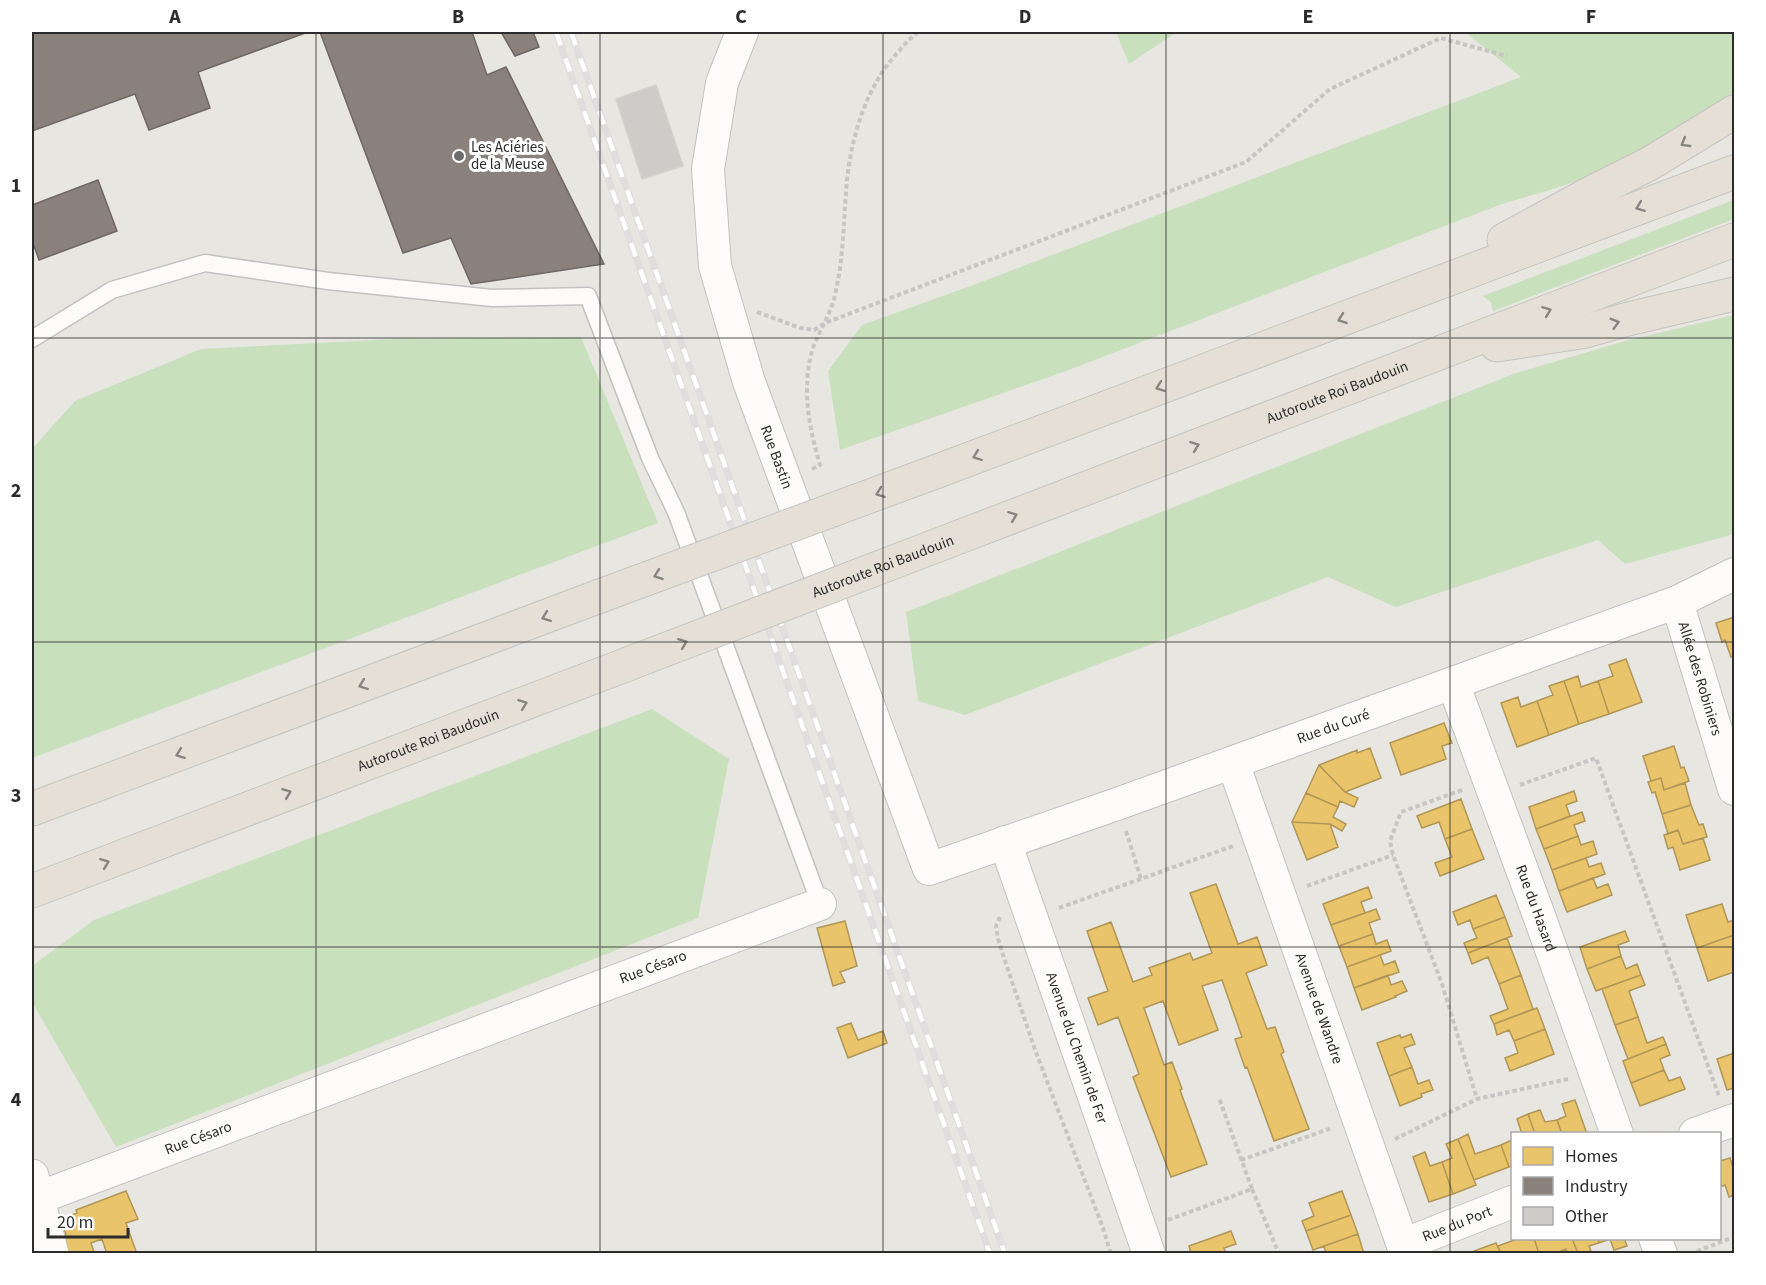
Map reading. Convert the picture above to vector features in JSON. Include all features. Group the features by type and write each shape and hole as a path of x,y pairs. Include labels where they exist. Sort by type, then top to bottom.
{"highway":[{"path":"1397,298 1649,164 1734,112"},
{"path":"32,809 1734,172"},
{"name":"Autoroute Roi Baudouin","path":"41,887 1734,240"},
{"path":"1433,355 1586,331 1734,294"}],"street":[{"name":"Rue Bastin","path":"742,32 722,83 708,169 716,266 749,382 929,869"},
{"name":"Rue du Curé","path":"929,869 1233,763 1677,602 1734,574"},
{"name":"Allée des Robiniers","path":"1677,602 1734,789"},
{"name":"Rue du Hasard","path":"1453,683 1616,1132"},
{"name":"Avenue de Wandre","path":"1233,763 1405,1249"},
{"name":"Avenue du Chemin de Fer","path":"1005,842 1145,1242"},
{"name":"Rue Césaro","path":"35,1187 820,904"},
{"path":"1701,1132 1731,1121"},
{"path":"35,1187 51,1254"},
{"name":"Rue du Port","path":"1405,1249 1511,1202"},
{"path":"1655,1240 1661,1254"}],"lane":[{"name":"Rue Césaro","path":"32,339 112,290 206,263 328,281 492,298 588,296 650,459 676,512 820,904"}],"path":[{"path":"786,482 820,465 813,443 807,405 808,373 813,348 834,300 840,271 848,179 858,125 867,98 880,74 892,58 918,32"},
{"path":"728,310 741,307 800,328 814,330 825,323 1246,162 1329,89 1441,38 1507,56"},
{"path":"1477,1099 1442,984 1390,841 1401,812 1596,758 1731,1121"},
{"path":"1117,804 1141,879"},
{"path":"1111,1254 1034,1047 998,939 996,926 1001,915 1009,908 1029,909 1141,879 1259,837"},
{"path":"1280,896 1394,855"},
{"path":"1370,1151 1477,1099 1595,1073"},
{"path":"1219,1098 1252,1189 1279,1254"},
{"path":"1241,1160 1358,1119"},
{"path":"1145,1242 1252,1189"},
{"path":"1690,1254 1734,1237"}],"green space":[{"path":"1116,32 1177,32 1129,64"},
{"path":"1465,32 1734,32 1734,95 1695,122 1605,170 1566,185 1502,204 1066,371 840,450 828,371 862,325 1521,77"},
{"path":"1734,200 1734,219 1493,311 1491,302 1483,296"},
{"path":"1734,315 1734,534 1625,564 1598,540 1396,607 1328,577 965,715 918,701 906,612 1516,373 1625,341"},
{"path":"581,337 658,523 32,758 32,449 75,401 201,349 395,339"},
{"path":"652,709 729,759 698,918 116,1147 32,1002 32,966 94,920"}],"building: Homes":[{"path":"1734,617 1734,656 1731,657 1725,640 1722,642 1716,623"},
{"path":"1626,659 1642,702 1609,714 1598,681 1613,676 1609,665"},
{"path":"1578,676 1581,687 1598,681 1609,714 1579,724 1564,681"},
{"path":"1564,681 1579,724 1549,735 1537,701 1553,695 1549,686"},
{"path":"1518,697 1521,707 1537,701 1549,735 1517,747 1501,703"},
{"path":"1444,723 1452,743 1442,746 1446,759 1401,775 1390,743"},
{"path":"1674,746 1681,768 1684,767 1689,781 1664,790 1661,778 1651,781 1643,756"},
{"path":"1370,748 1381,778 1345,792 1319,765 1357,750 1357,753"},
{"path":"1319,765 1345,792 1358,798 1354,807 1340,801 1338,807 1306,793"},
{"path":"1661,778 1664,790 1685,783 1691,805 1662,814 1655,792 1652,793 1648,782"},
{"path":"1574,791 1577,801 1566,805 1570,816 1536,829 1529,807"},
{"path":"1306,793 1338,807 1333,817 1346,824 1342,831 1330,824 1292,822"},
{"path":"1461,799 1472,829 1445,839 1439,822 1422,828 1417,816"},
{"path":"1691,805 1699,825 1703,824 1707,837 1683,844 1678,830 1668,834 1662,814"},
{"path":"1582,812 1585,821 1574,825 1578,836 1544,849 1536,829"},
{"path":"1292,822 1330,824 1338,847 1307,860"},
{"path":"1472,829 1484,859 1440,876 1435,863 1452,857 1445,839"},
{"path":"1678,830 1683,844 1703,838 1710,860 1680,870 1673,847 1668,849 1664,835"},
{"path":"1578,836 1581,845 1593,841 1597,854 1552,870 1544,849"},
{"path":"1586,858 1589,867 1601,863 1605,874 1559,891 1552,870"},
{"path":"1593,878 1597,888 1608,884 1612,895 1567,912 1559,891"},
{"path":"1216,884 1238,944 1257,937 1267,965 1246,973 1267,1029 1275,1027 1284,1052 1281,1054 1309,1129 1274,1141 1235,1039 1242,1037 1222,980 1202,986 1218,1030 1179,1045 1163,1001 1144,1008 1164,1065 1172,1062 1207,1164 1171,1177 1133,1077 1139,1074 1118,1017 1098,1025 1088,998 1108,991 1087,931 1111,922 1133,982 1152,975 1149,968 1190,953 1193,960 1212,953 1190,893"},
{"path":"1368,887 1372,898 1361,902 1365,913 1331,925 1323,904"},
{"path":"1496,895 1505,917 1473,929 1470,920 1458,925 1453,912"},
{"path":"1722,904 1728,922 1734,920 1734,935 1697,948 1686,915"},
{"path":"1376,909 1380,919 1369,923 1373,934 1339,946 1331,925"},
{"path":"1505,917 1512,936 1468,953 1464,943 1477,938 1473,929"},
{"path":"845,921 857,966 840,972 845,982 833,986 817,928"},
{"path":"1625,931 1629,941 1618,945 1621,956 1587,969 1580,947"},
{"path":"1373,934 1376,944 1387,940 1391,951 1347,967 1339,946"},
{"path":"1734,935 1734,972 1708,981 1697,948"},
{"path":"1507,938 1521,975 1499,984 1488,957 1472,964 1468,953"},
{"path":"1380,955 1384,965 1395,961 1399,972 1354,988 1347,967"},
{"path":"1621,956 1626,969 1637,964 1641,975 1596,991 1587,969"},
{"path":"1388,975 1391,985 1402,981 1407,991 1362,1010 1354,988"},
{"path":"1521,975 1533,1009 1494,1024 1490,1016 1508,1009 1499,984"},
{"path":"1641,975 1645,985 1629,991 1638,1017 1615,1025 1602,989"},
{"path":"1537,1008 1545,1029 1514,1041 1509,1030 1497,1035 1494,1024"},
{"path":"1638,1017 1647,1043 1663,1037 1666,1044 1628,1059 1615,1025"},
{"path":"851,1023 858,1040 883,1031 887,1043 848,1058 837,1028"},
{"path":"1545,1029 1554,1054 1510,1071 1505,1058 1518,1053 1514,1041"},
{"path":"1411,1034 1415,1044 1404,1048 1412,1067 1389,1076 1377,1043 1400,1035 1401,1038"},
{"path":"1666,1044 1670,1055 1660,1059 1664,1070 1631,1083 1623,1061"},
{"path":"1734,1053 1734,1088 1727,1090 1717,1059"},
{"path":"1412,1067 1418,1084 1429,1080 1433,1090 1400,1106 1389,1076"},
{"path":"1664,1070 1669,1081 1680,1077 1685,1089 1640,1106 1631,1083"},
{"path":"1575,1100 1586,1132 1561,1132 1557,1120 1566,1116 1562,1104"},
{"path":"1540,1110 1545,1122 1557,1120 1561,1132 1534,1132 1528,1114"},
{"path":"1528,1114 1534,1132 1521,1132 1517,1119"},
{"path":"1468,1134 1475,1154 1501,1145 1509,1167 1474,1180 1458,1139"},
{"path":"1458,1139 1476,1185 1453,1194 1442,1162 1452,1158 1446,1144"},
{"path":"1511,1140 1511,1166 1509,1167 1501,1145"},
{"path":"1425,1152 1430,1166 1442,1162 1453,1194 1429,1202 1413,1157"},
{"path":"1730,1158 1734,1171 1734,1195 1729,1197 1725,1185 1721,1187 1721,1161"},
{"path":"126,1191 138,1219 126,1223 137,1254 107,1254 102,1239 91,1243 94,1252 69,1254 63,1237 66,1235 61,1219 77,1213 76,1210"},
{"path":"1342,1191 1351,1215 1306,1231 1302,1221 1314,1216 1309,1203"},
{"path":"1351,1215 1358,1234 1313,1250 1306,1231"},
{"path":"1231,1231 1236,1244 1224,1248 1226,1254 1191,1254 1189,1246"},
{"path":"1358,1234 1364,1254 1326,1254 1324,1246"},
{"path":"1514,1240 1535,1240 1539,1254 1501,1254 1498,1246"},
{"path":"1535,1240 1573,1240 1578,1254 1568,1254 1566,1249 1554,1254 1539,1254"},
{"path":"1573,1240 1598,1240 1599,1243 1589,1246 1592,1254 1578,1254"},
{"path":"1610,1240 1625,1240 1627,1246 1614,1250"},
{"path":"1496,1243 1501,1254 1474,1254 1474,1251"}],"building: Industry":[{"path":"32,32 308,32 198,72 210,108 149,130 135,94 32,131"},
{"name":"Les Aciéries de la Meuse","path":"320,32 472,32 487,75 506,67 604,264 471,284 451,238 403,253"},
{"path":"501,32 533,32 539,47 515,56"},
{"path":"98,180 117,231 39,260 32,240 32,205"}],"building: Other":[{"path":"656,85 683,166 642,179 616,99"}],"railway":[{"path":"556,32 990,1254"},
{"path":"571,32 1005,1254"}],"place":[{"name":"Les Aciéries de la Meuse","path":"459,156"}]}
